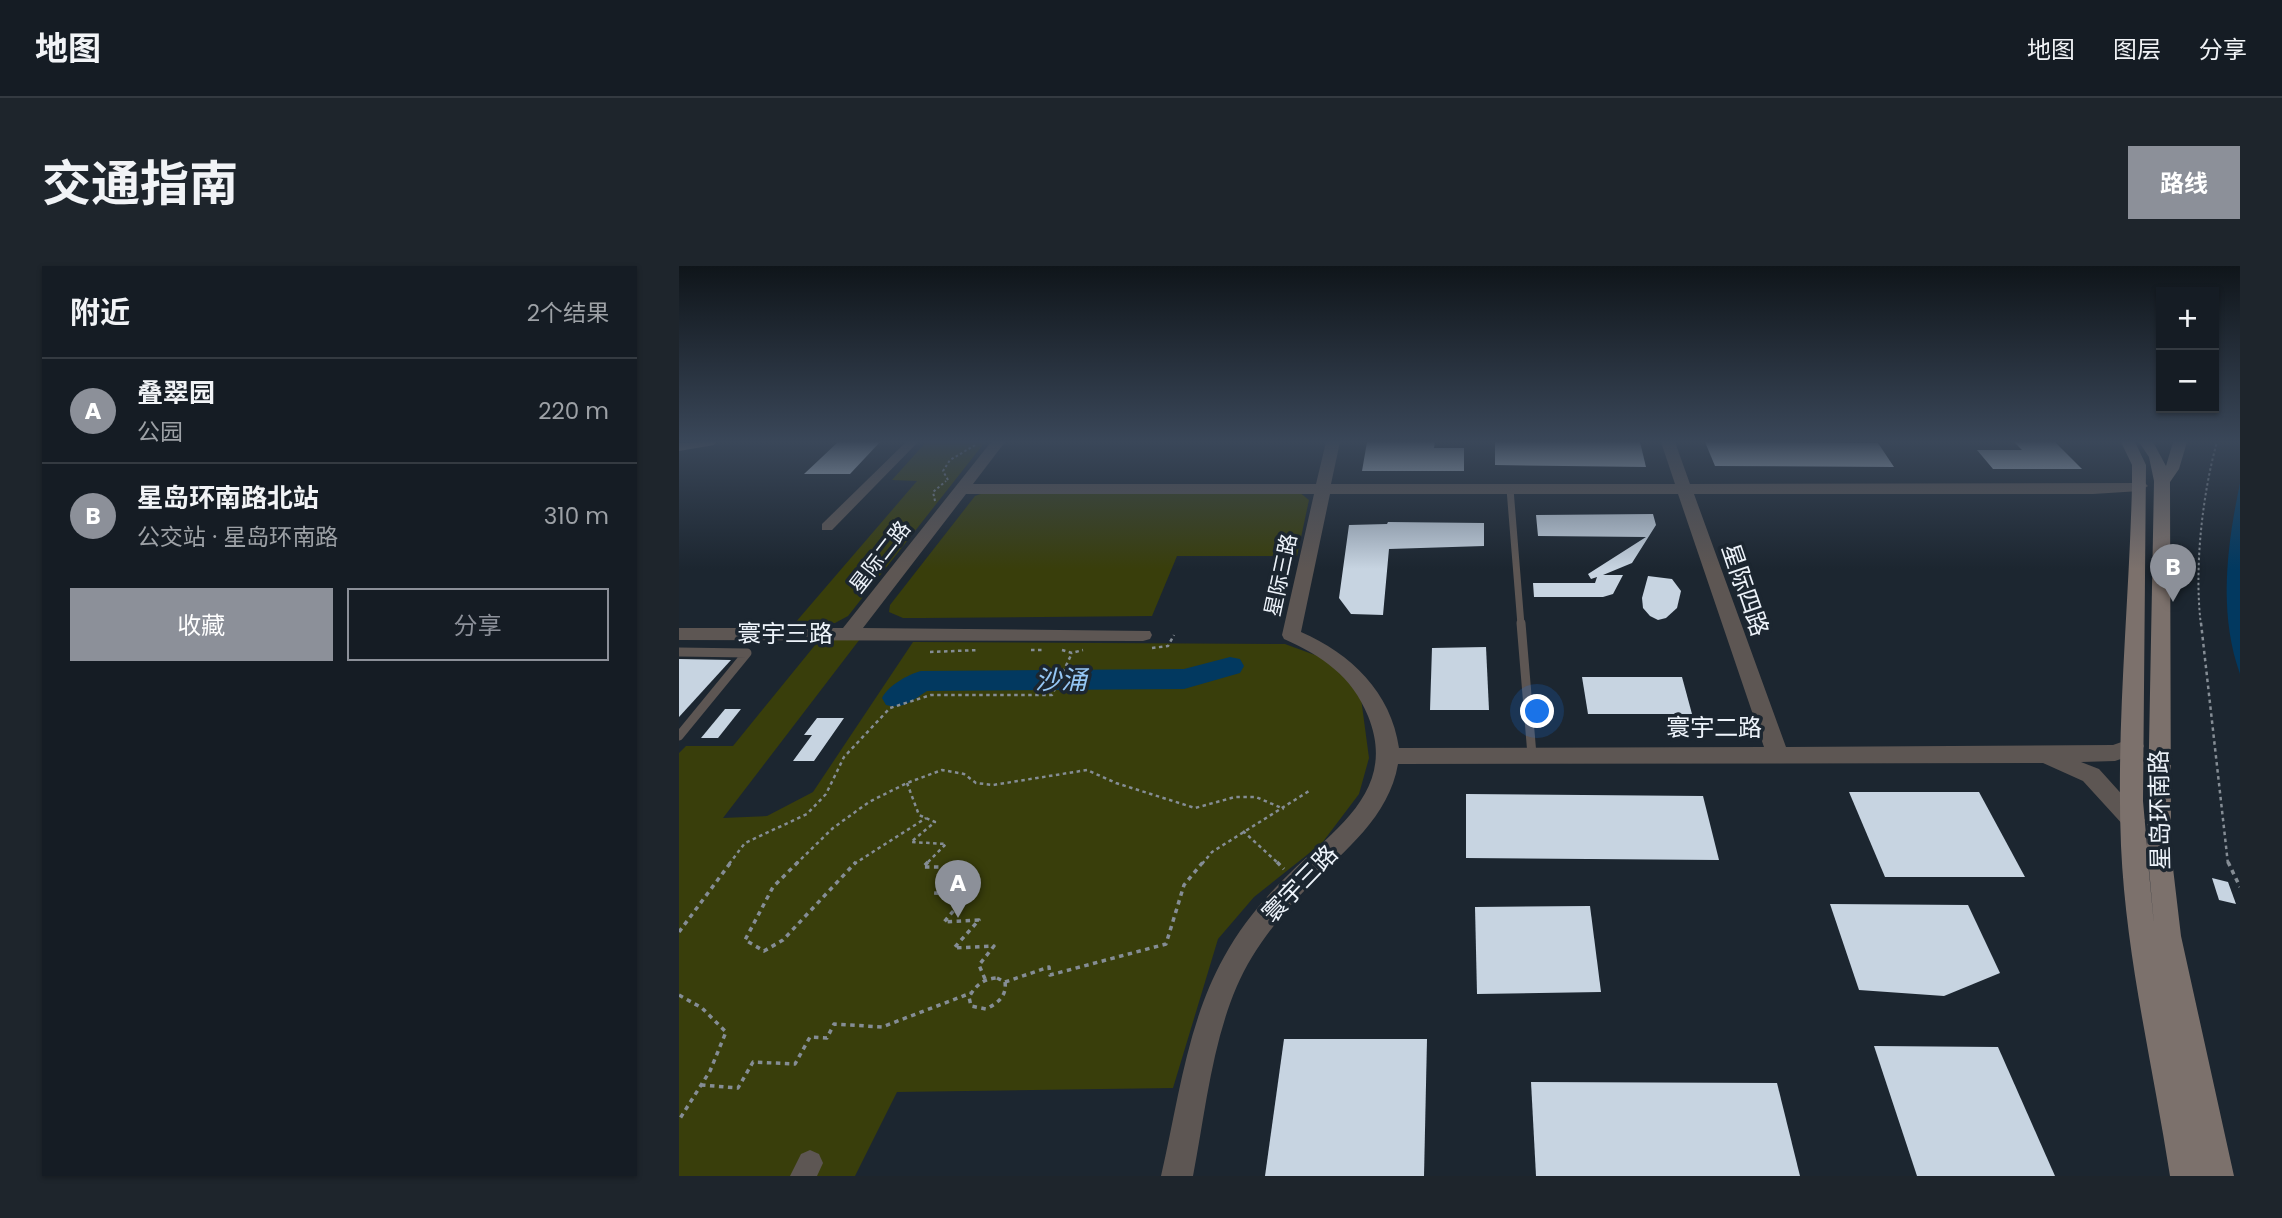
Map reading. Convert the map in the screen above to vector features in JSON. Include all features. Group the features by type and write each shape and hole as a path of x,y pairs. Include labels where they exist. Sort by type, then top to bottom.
{"main road":[{"name":"星岛环南路","path":"2151,484 2140,510 2133,820 2137,889 2186,1176"},
{"name":"星岛环南路","path":"2151,484 2159,851 2168,936 2218,1176"}],"street":[{"path":"827,527 870,484"},
{"name":"星际三路","path":"1291,635 1324,484"},
{"name":"星际四路","path":"1682,484 1777,754"},
{"path":"954,485 1684,490 2093,489 2146,484"},
{"name":"星际二路","path":"849,634 954,485"},
{"path":"2093,489 2119,497 2140,510"},
{"name":"寰宇三路","path":"679,634 1143,635"},
{"name":"寰宇三路","path":"1178,1176 1212,1012 1221,989 1241,950 1297,882 1346,837 1368,809 1382,780 1388,756 1386,735 1361,680 1346,664 1327,651 1291,635"},
{"name":"寰宇二路","path":"1388,756 2040,755 2115,753 2133,746"},
{"name":"寰宇二路","path":"2040,755 2091,775 2133,820"}],"lane":[{"path":"1510,489 1532,755"},
{"path":"679,652 747,653 679,736"}],"path":[{"path":"2207,484 2199,599 2218,758 2220,810 2228,865 2240,887"},
{"path":"679,932 745,843 807,814 826,794 844,757 890,708 931,695 1052,695 1072,653"},
{"path":"926,818 860,858 783,940 764,951 745,940 773,887 832,828 869,802 907,783 942,770 964,774 976,783 993,785 1087,770 1116,783 1195,808 1235,797 1256,797 1284,809"},
{"path":"907,783 919,815 935,822 911,842 946,844 923,867 960,867 934,893 967,895 944,922 979,920 954,948 995,946 979,965 985,979"},
{"path":"701,1085 738,1088 753,1062 795,1063 810,1037 827,1038 834,1024 882,1027 971,993 985,979 997,978 1005,982 1049,967 1050,975 1165,944 1184,885 1212,852 1309,791"},
{"path":"1243,831 1297,882"},
{"path":"971,993 971,1006 986,1009 1002,999 1005,982"},
{"path":"679,995 702,1008 726,1032 710,1071 679,1120"}],"green space":[{"path":"914,484 952,484 848,616 835,623 795,623"},
{"path":"1299,492 1309,500 1297,556 1177,556 1152,616 903,618 889,612 890,605 975,496 983,493"},
{"path":"820,639 860,639 723,818 767,816 813,792 913,642 1285,644 1334,662 1361,698 1369,758 1359,794 1322,843 1254,897 1218,939 1173,1088 897,1092 855,1176 679,1176 679,753 686,746 733,746"}],"water":[{"path":"2240,484 2240,674 2233,651 2227,603 2231,530"}],"building":[{"path":"1653,514 1656,525 1632,563 1603,575 1623,575 1613,594 1603,597 1534,597 1533,583 1595,583 1597,577 1591,579 1588,574 1646,537 1538,536 1536,515"},
{"path":"1388,522 1484,523 1484,546 1389,549 1383,615 1351,614 1339,598 1349,525"},
{"path":"1648,576 1672,579 1681,591 1677,608 1666,618 1658,620 1643,608 1642,598"},
{"path":"1486,647 1489,710 1430,710 1432,648"},
{"path":"679,659 731,660 679,717"},
{"path":"1582,677 1682,677 1692,714 1588,714"},
{"path":"725,709 741,709 718,738 701,738"},
{"path":"817,718 844,718 814,761 793,761 812,735 804,735"},
{"path":"1849,792 1979,792 2025,877 1885,877"},
{"path":"1466,794 1703,796 1719,860 1466,858"},
{"path":"2212,878 2228,882 2236,904 2219,900"},
{"path":"1830,904 1968,905 2000,973 1944,996 1859,990"},
{"path":"1590,906 1601,992 1477,994 1475,907"},
{"path":"1284,1039 1427,1039 1424,1176 1265,1176"},
{"path":"1874,1046 1998,1047 2055,1176 1917,1176"},
{"path":"1531,1082 1777,1083 1800,1176 1536,1176"}],"waterway":[{"name":"沙涌","path":"896,698 921,681 1184,679 1230,666"}],"place":[{"name":"星岛环南路北站","path":"2173,602"},
{"name":"叠翠园","path":"958,918"}]}
